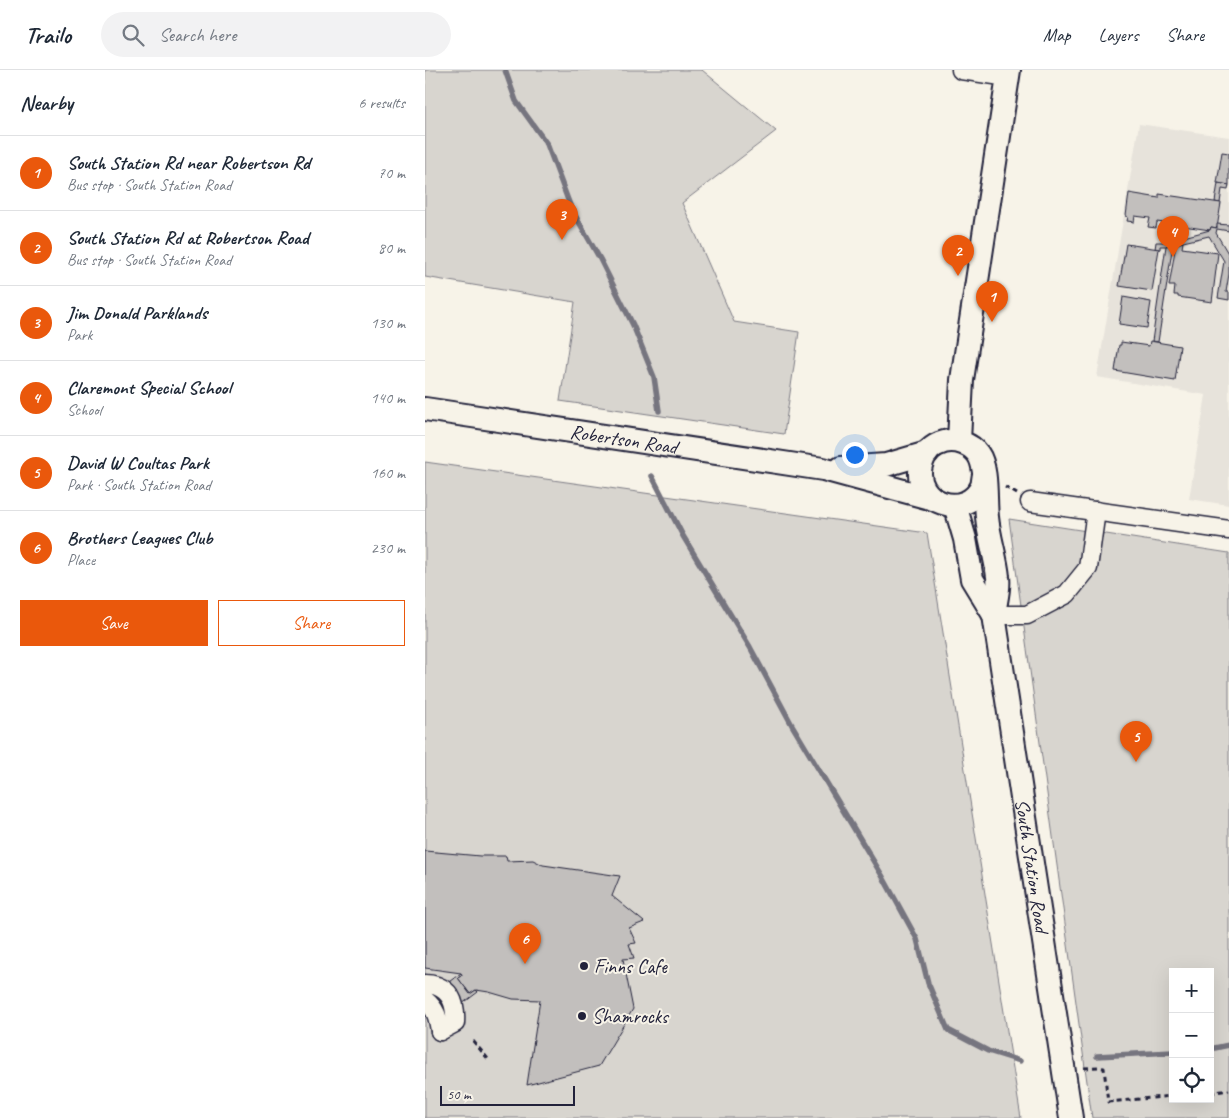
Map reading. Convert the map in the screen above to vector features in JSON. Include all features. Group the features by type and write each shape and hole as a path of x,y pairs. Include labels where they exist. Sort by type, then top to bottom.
{"main road":[{"path":"984,475 982,486 975,495 966,502 955,505 943,504 933,499 926,492 921,482 920,472 922,462 927,453 936,445 947,441 959,441 962,380 1009,74"},
{"name":"Robertson Road","path":"425,409 823,469 933,499"},
{"name":"South Station Road","path":"959,441 978,453 983,464 987,518 999,579 994,615 1071,1118"},
{"name":"Robertson Road","path":"823,469 886,465 927,453"},
{"name":"South Station Road","path":"955,505 965,539 972,579 994,615"}],"street":[{"path":"961,70 1009,74"},
{"path":"1030,502 1229,530"},
{"path":"994,615 1027,615 1067,594 1087,568 1096,511"},
{"path":"425,984 438,986 448,993 454,1002 455,1023 433,1028"},
{"path":"425,1000 435,1010 438,1017 433,1028"}],"path":[{"path":"473,1041 489,1060"},
{"path":"1084,1068 1104,1068 1108,1102 1169,1096"},
{"path":"1214,1092 1229,1090"}],"shaded area":[{"path":"425,70 702,70 776,131 682,203 734,322 799,332 784,434 560,401 575,302 425,277"},
{"path":"1139,124 1229,137 1229,505 1189,499 1206,395 1097,377"},
{"path":"425,462 927,533 1021,1118 425,1118"},
{"path":"1009,519 1229,553 1229,1118 1092,1118"}],"building":[{"path":"1222,152 1229,153 1229,185 1217,183"},
{"path":"1218,183 1229,185 1228,190 1222,189 1220,203 1215,202"},
{"path":"1129,193 1159,198 1159,194 1221,203 1217,228 1211,227 1210,230 1157,222 1156,228 1148,227 1150,218 1135,216 1134,222 1127,221"},
{"path":"1217,224 1229,225 1229,231 1217,229 1216,233 1229,255 1229,274 1226,292 1229,292 1229,300 1218,298 1224,261 1209,236 1160,246 1160,249 1155,249 1156,242 1165,242 1210,230 1211,227 1217,228"},
{"path":"1183,242 1182,248 1218,253 1212,302 1178,297 1178,295 1174,295 1175,286 1169,286 1176,244"},
{"path":"1126,244 1159,249 1152,291 1119,286"},
{"path":"1173,244 1158,342 1152,341 1166,246"},
{"path":"1123,297 1151,302 1147,328 1119,324"},
{"path":"1150,341 1180,346 1175,381 1115,371 1121,342 1149,346"},
{"path":"425,851 480,856 506,856 507,861 533,860 543,865 620,876 612,896 644,922 629,928 636,943 629,944 634,958 623,959 633,1009 599,1066 527,1085 540,1000 513,999 476,990 470,994 458,978 462,975 461,973 425,968"},
{"path":"461,973 462,975 458,978 470,994 476,990 478,992 442,1019 427,998"}],"waterway":[{"path":"505,70 516,101 547,144 571,208 600,259 633,325 654,377 659,411"},
{"path":"652,476 683,536 750,647 792,725 883,877 917,939 928,983 948,1030 988,1051 1020,1061"},
{"path":"1214,1048 1229,1045"},
{"path":"1097,1056 1169,1052"}],"place":[{"name":"Jim Donald Parklands","path":"562,240"},
{"name":"Claremont Special School","path":"1173,257"},
{"name":"South Station Rd at Robertson Road","path":"958,276"},
{"name":"South Station Rd near Robertson Rd","path":"992,322"},
{"name":"David W Coultas Park","path":"1136,762"},
{"name":"Brothers Leagues Club","path":"525,964"},
{"name":"Finns Cafe","path":"584,966"},
{"name":"Shamrocks","path":"582,1016"}]}
